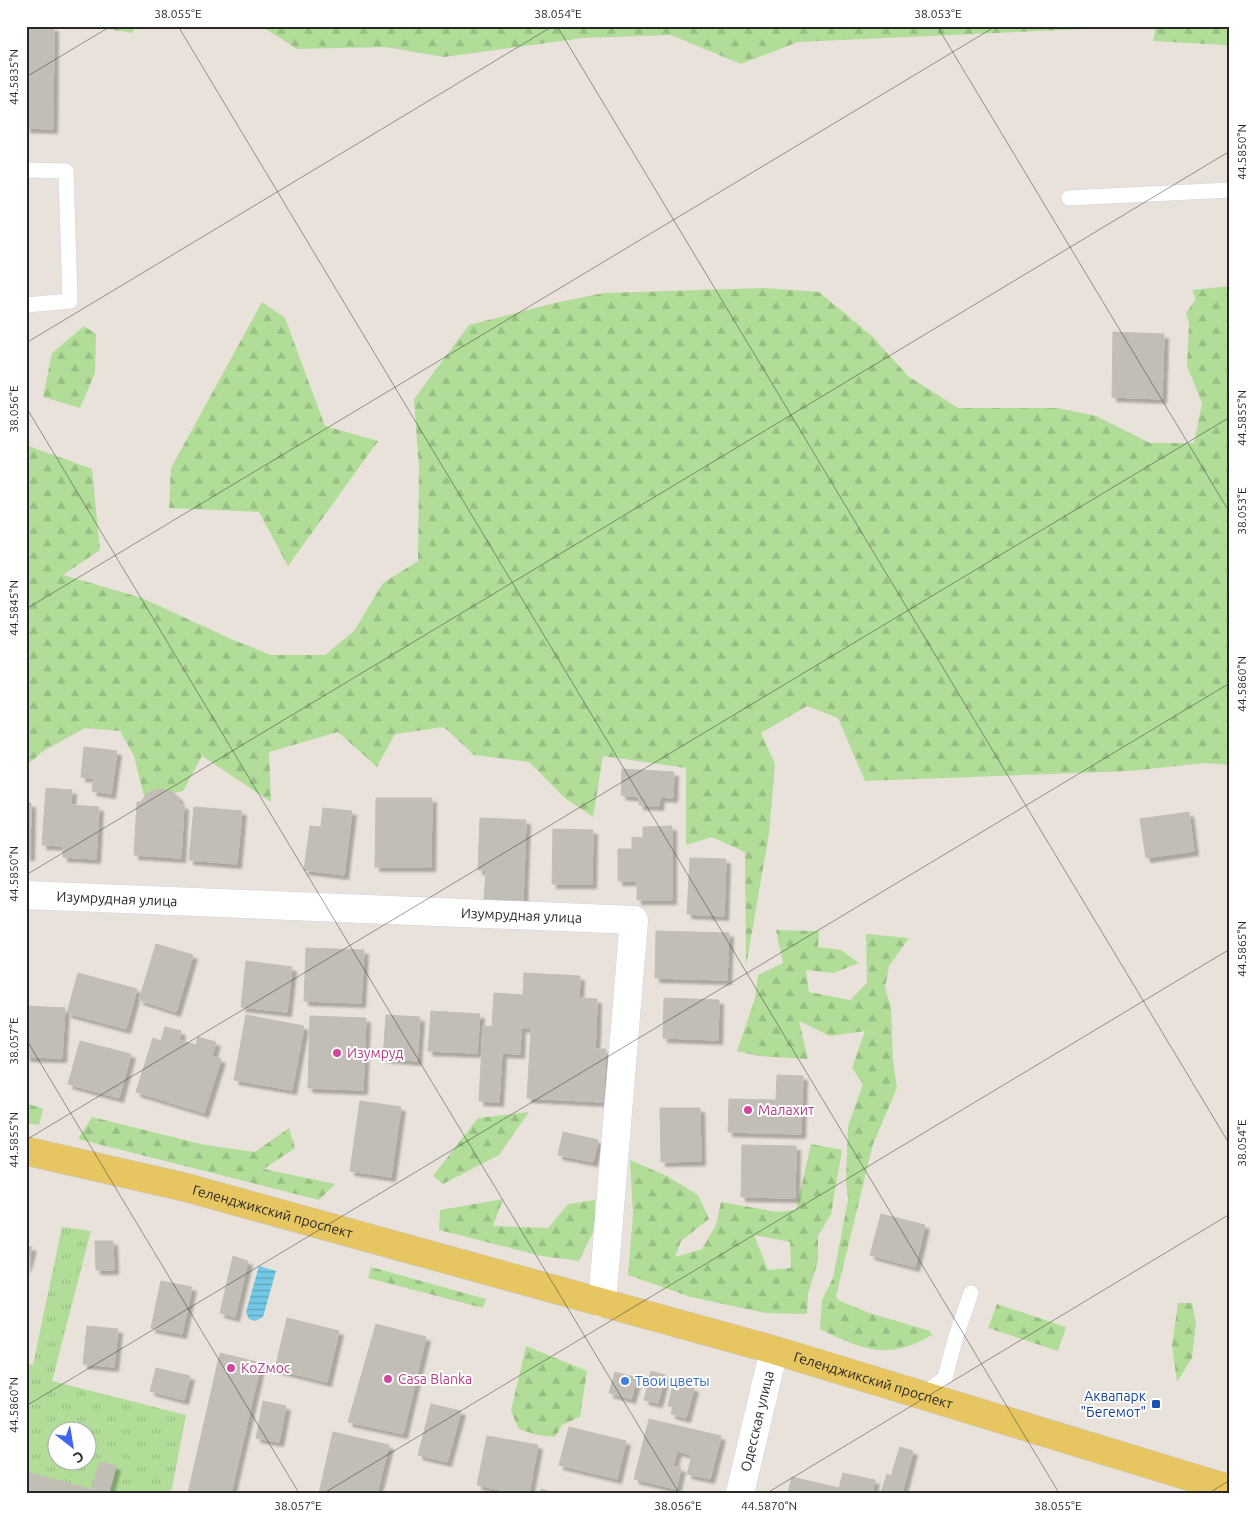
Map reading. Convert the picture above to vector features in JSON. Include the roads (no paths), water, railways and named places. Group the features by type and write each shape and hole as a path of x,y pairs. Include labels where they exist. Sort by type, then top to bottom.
{"main road":[{"name":"Геленджикский проспект","path":"26,1151 184,1187 774,1350 1230,1489"}],"street":[{"name":"Изумрудная улица","path":"26,895 634,920 602,1303"},
{"name":"Одесская улица","path":"740,1493 774,1350"}],"lane":[{"path":"26,170 66,170 70,300 26,305"},
{"path":"1069,198 1230,190"},
{"path":"922,1395 945,1378 956,1336 972,1292"}],"water":[{"path":"259,1266 276,1271 263,1317 255,1321 249,1319 246,1312"}],"place":[{"name":"Изумруд","path":"337,1053"},
{"name":"Малахит","path":"748,1110"},
{"name":"КоZмос","path":"231,1368"},
{"name":"Casa Blanka","path":"388,1379"},
{"name":"Твои цветы","path":"625,1381"},
{"name":"Аквапарк \"Бегемот\"","path":"1156,1404"}]}
